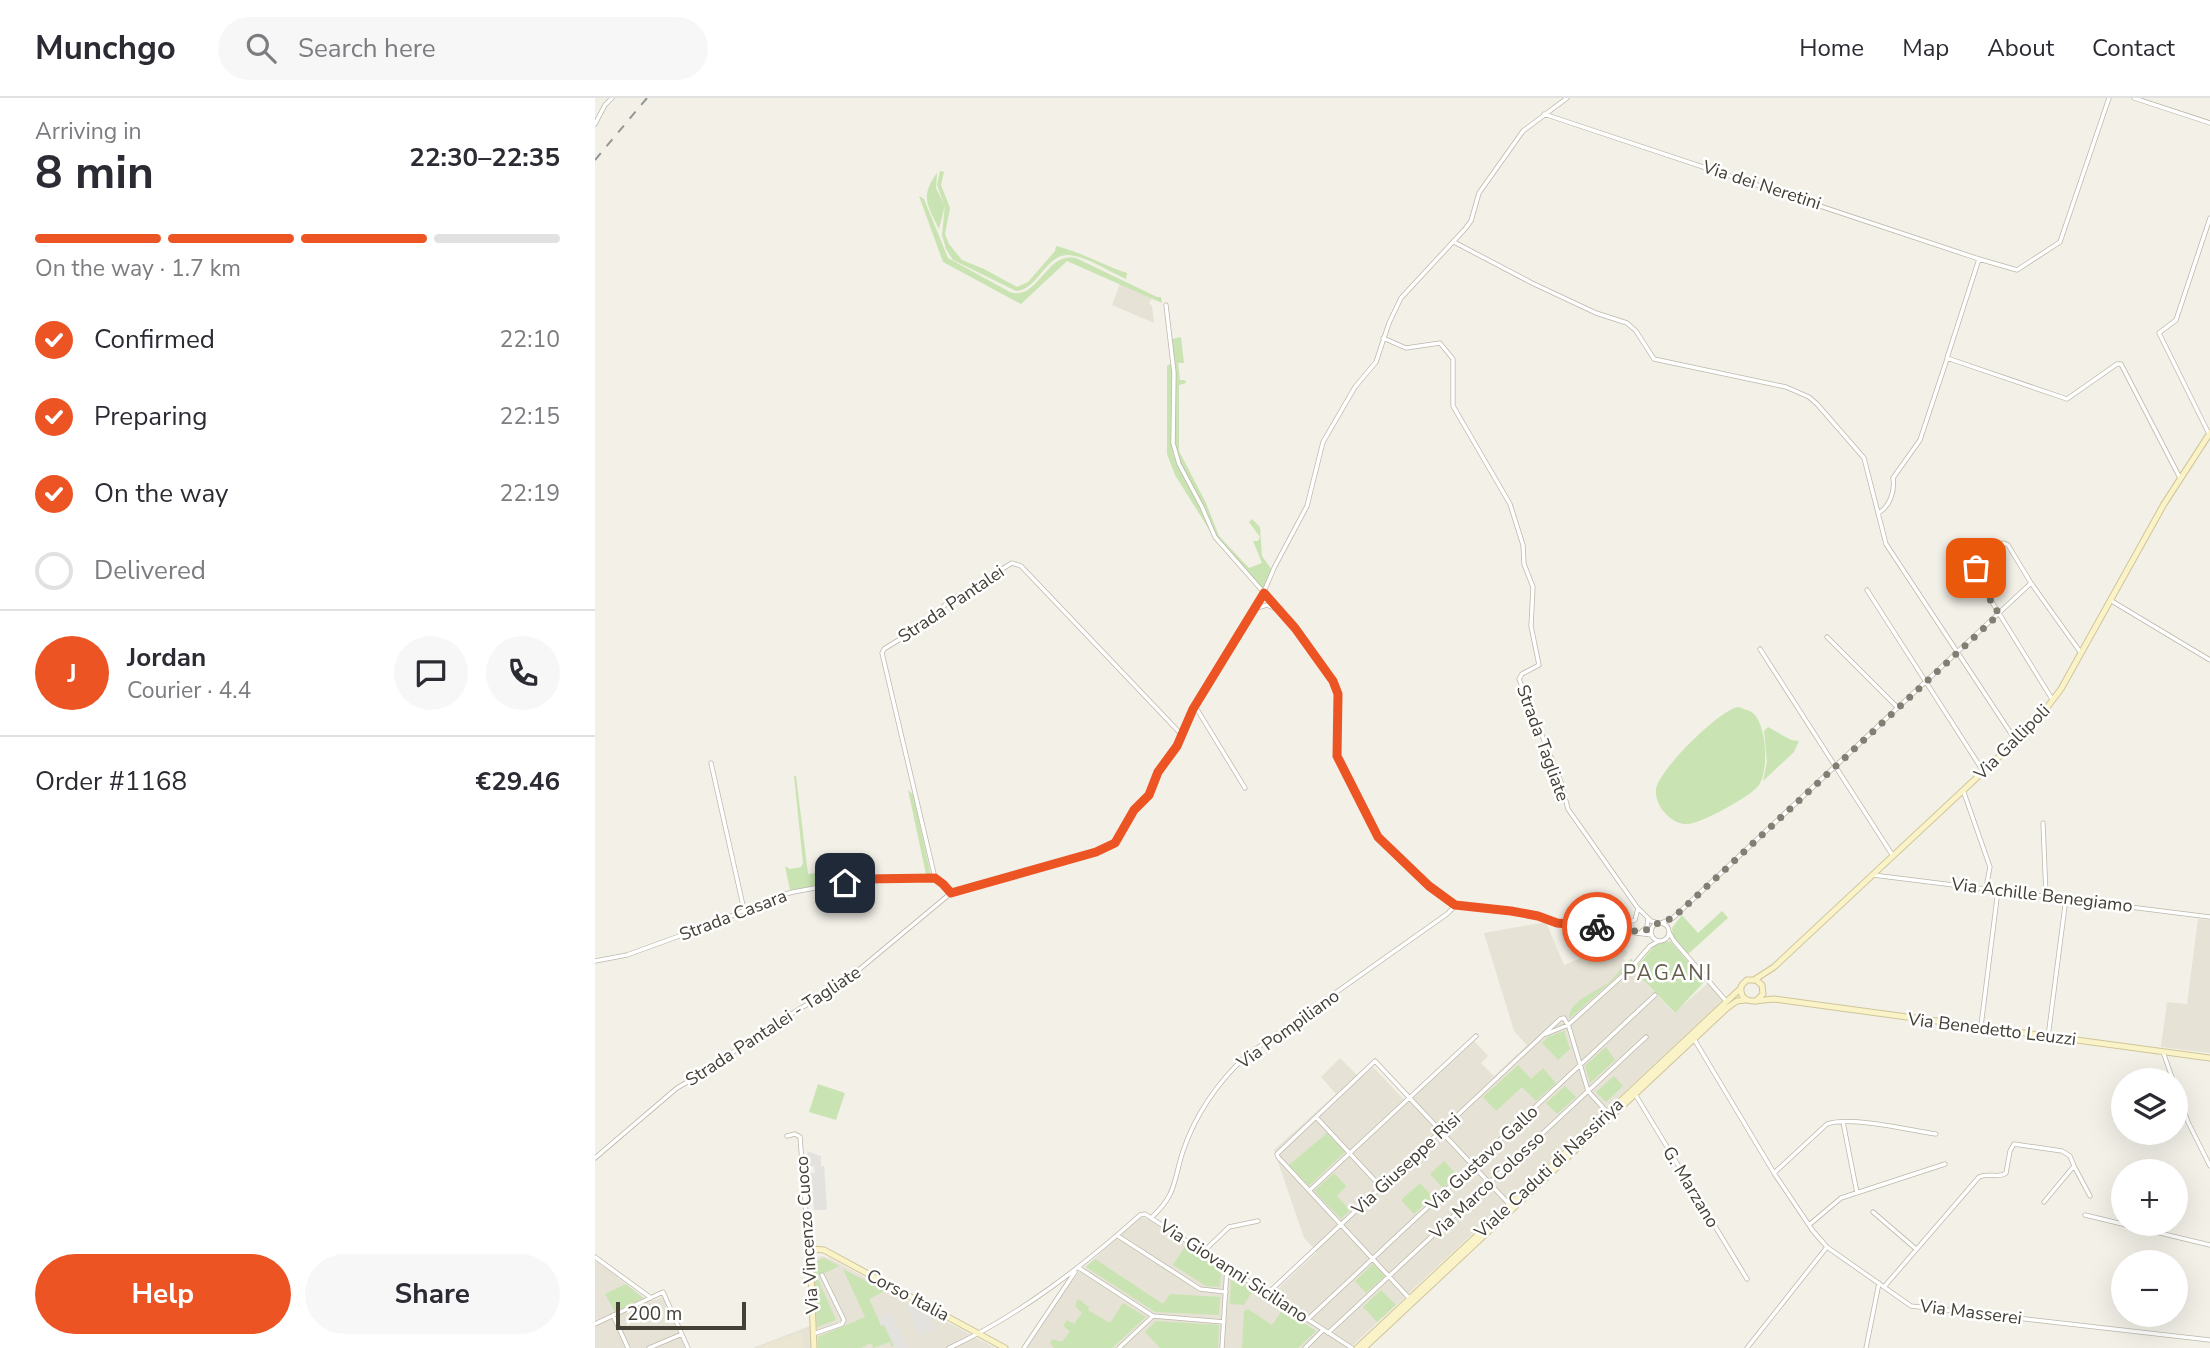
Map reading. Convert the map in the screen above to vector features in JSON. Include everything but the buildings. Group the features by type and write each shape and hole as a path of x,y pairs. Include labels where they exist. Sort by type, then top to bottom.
{"main road":[{"name":"Via Gallipoli","path":"1756,1001 1763,990 1765,979 1774,967 2017,741 2053,701 2180,478 2210,433"},
{"name":"Via Gallipoli","path":"1741,988 1745,982 1774,967"},
{"path":"1753,979 1759,982 1763,990"},
{"name":"Viale Caduti di Nassiriya","path":"1354,1348 1410,1299 1741,988"},
{"path":"1741,988 1742,996 1748,1001 1756,1001"},
{"name":"Via Benedetto Leuzzi","path":"1763,990 1774,999"},
{"name":"Via Benedetto Leuzzi","path":"1756,1001 1774,999 2210,1058"},
{"name":"Viale Caduti di Nassiriya","path":"1364,1348 1733,1003 1739,1000 1748,1001"},
{"name":"Corso Italia","path":"810,1252 813,1249 824,1250 1003,1347"},
{"name":"Via Vincenzo Cuoco","path":"810,1252 814,1348"}],"street":[{"path":"595,124 612,98"},
{"path":"935,878 951,893 1096,852 1112,845 1119,837 1134,810 1149,795 1158,772 1171,755 1195,706 1257,608 1308,502 1322,442 1355,387 1376,362 1383,338 1401,298 1471,221 1479,193 1523,131 1567,98"},
{"name":"Via dei Neretini","path":"1544,114 2017,270 2060,242 2109,98"},
{"path":"2134,98 2210,123"},
{"path":"2210,218 2178,316 2159,333 2210,433"},
{"path":"1454,242 1596,313 1627,323 1636,331 1654,359 1761,380 1809,397 1864,458 1886,544 2017,741"},
{"path":"1878,513 1889,503 1893,478 1920,440 1979,259"},
{"path":"1166,305 1174,373 1174,452 1215,537 1283,614 1333,681 1338,694 1337,756 1378,837 1429,886 1455,905 1511,911 1557,923 1639,933 1659,941 1666,938 1674,941"},
{"name":"Strada Tagliate","path":"1383,338 1406,348 1440,344 1453,359 1453,406 1510,503 1523,545 1524,564 1533,587 1531,626 1539,665 1536,669 1522,674 1519,679 1561,782 1568,809 1637,907 1648,918 1660,923"},
{"path":"1947,358 2067,398 2117,364 2124,366 2180,478"},
{"path":"2053,701 1974,573 2000,545 2004,543 2081,653"},
{"name":"Strada Pantalei","path":"935,878 882,653 884,649 928,622 948,602 1012,563 1021,566 1182,735"},
{"path":"1666,938 1677,915 2031,583"},
{"path":"1867,590 1983,771"},
{"path":"2110,600 2210,660"},
{"path":"1257,608 1267,605 1283,614"},
{"path":"1827,637 1898,708"},
{"path":"1761,649 1893,856"},
{"path":"1195,706 1245,788"},
{"path":"711,763 744,910"},
{"path":"1963,790 1990,867 1986,888"},
{"path":"2043,823 2046,895"},
{"name":"Via Achille Benegiamo","path":"1873,875 2210,916"},
{"name":"Strada Casara","path":"595,961 627,955 784,894 865,879 935,878"},
{"path":"1981,1028 1998,890"},
{"name":"Strada Pantalei - Tagliate","path":"595,1158 677,1088 713,1067 756,1035 843,983 951,893"},
{"path":"2048,1037 2066,898"},
{"name":"Via Pompiliano","path":"949,1348 1011,1315 1079,1268 1140,1215 1151,1218 1167,1203 1171,1195 1183,1151 1198,1115 1215,1088 1232,1069 1255,1049 1447,914 1455,905"},
{"path":"1609,929 1635,920 1637,907"},
{"path":"1639,933 1677,915"},
{"path":"1639,933 1647,927 1648,918"},
{"path":"1660,923 1727,1002"},
{"path":"1652,928 1652,936"},
{"name":"Via Giuseppe Risi","path":"1648,948 1652,936"},
{"name":"Via Giuseppe Risi","path":"1544,1035 1568,1025 1632,968 1648,948 1659,941"},
{"name":"Via Gustavo Gallo","path":"1308,1320 1655,995"},
{"name":"Via Giuseppe Risi","path":"1268,1293 1556,1022 1564,1018 1568,1025"},
{"path":"1568,1025 1588,1091 1608,1113"},
{"path":"1310,1190 1476,1036"},
{"name":"Via Marco Colosso","path":"1305,1348 1389,1276 1646,1037"},
{"name":"Via Masserei","path":"1694,1039 1774,1173 1809,1225 1827,1247 1912,1306 2210,1340"},
{"path":"2163,1052 2169,1068"},
{"path":"1410,1299 1278,1157 1279,1151 1374,1062 1510,1205"},
{"name":"G. Marzano","path":"1635,1094 1747,1279"},
{"path":"1316,1117 1381,1187"},
{"path":"1843,1122 1857,1193"},
{"path":"1774,1173 1827,1124 1843,1122 1936,1134"},
{"path":"2188,1122 2210,1166"},
{"name":"Via Vincenzo Cuoco","path":"787,1136 795,1134 800,1138 810,1252"},
{"path":"1884,1287 1979,1177 2006,1173 2010,1150 2014,1144 2062,1151 2070,1156 2090,1196"},
{"path":"1809,1225 1841,1198 1945,1164"},
{"path":"2044,1202 2074,1166"},
{"path":"1873,1212 1916,1249"},
{"path":"2085,1215 2210,1245"},
{"name":"Via Giovanni Siciliano","path":"1151,1218 1354,1348"},
{"path":"1203,1252 1229,1227 1258,1221"},
{"path":"1118,1236 1200,1289 1226,1292"},
{"path":"1747,1348 1827,1247"},
{"path":"596,1259 651,1298"},
{"path":"1222,1348 1227,1267"},
{"path":"1079,1268 1153,1316 1224,1322"},
{"name":"Via Pompiliano","path":"1024,1348 1079,1268"},
{"path":"813,1334 844,1321 822,1275"},
{"path":"1866,1348 1879,1283"},
{"path":"595,1324 663,1292 688,1348"},
{"path":"613,1315 628,1348"},
{"path":"1119,1348 1153,1316"},
{"path":"649,1348 682,1334"}],"shaded area":[{"path":"1120,284 1152,298 1149,303 1152,306 1154,323 1112,305"},
{"path":"2198,919 2210,920 2210,1053 2161,1047 2167,1002 2187,1004"},
{"path":"1546,922 1564,965 1591,954 1596,959 1616,940 1628,953 1623,958 1674,1013 1708,983 1723,1000 1350,1348 1027,1348 1079,1272 1141,1217 1269,1297 1317,1252 1304,1238 1274,1150 1336,1094 1321,1077 1340,1058 1360,1078 1373,1067 1407,1103 1474,1041 1488,1056 1481,1063 1494,1076 1527,1045 1514,1031 1484,933"},
{"path":"807,1151 821,1156 827,1210 814,1210 811,1173 815,1173 814,1166 808,1166"},
{"path":"822,1256 995,1348 753,1348 815,1324 813,1264 816,1258"},
{"path":"595,1260 650,1302 663,1297 685,1348 595,1348"},
{"path":"910,1305 925,1316 929,1315 936,1329 920,1336 906,1307"},
{"path":"891,1312 908,1348 895,1348 884,1325 881,1326 878,1318"},
{"path":"801,1332 804,1348 756,1348"}],"green space":[{"path":"940,171 944,172 941,185 950,208 945,234 949,244 962,260 1017,287 1028,282 1055,251 1056,246 1127,273 1126,279 1091,261 1069,255 1054,260 1030,285 1016,291 953,260 942,235 945,205 939,229 927,201 928,188 937,173 936,188 944,204 937,185"},
{"path":"919,196 924,199 948,258 1010,292 1028,290 1057,262 1076,258 1161,297 1162,303 1067,261 1021,304 943,262"},
{"path":"1181,337 1184,363 1178,363 1180,380 1185,380 1186,383 1179,385 1179,451 1206,503 1219,536 1249,568 1262,563 1253,541 1258,541 1260,537 1249,522 1252,519 1260,527 1262,556 1272,570 1262,589 1215,536 1174,449 1176,379 1172,339"},
{"path":"1170,364 1173,454 1220,547 1175,475 1167,454 1167,366"},
{"path":"1738,707 1753,713 1758,719 1764,738 1764,769 1759,785 1737,802 1705,819 1689,824 1673,820 1658,802 1656,789 1660,780 1678,755 1704,729"},
{"path":"1768,727 1791,740 1799,741 1794,752 1763,781 1767,762 1764,731"},
{"path":"794,776 808,874 822,872 824,882 860,875 926,874 908,790 913,794 931,875 864,878 790,890 785,866 790,869 801,867 803,863"},
{"path":"1722,911 1728,918 1688,954 1673,938 1672,928 1682,915 1698,933"},
{"path":"1670,941 1705,981 1675,1013 1634,970 1655,945"},
{"path":"1633,960 1630,965 1569,1019 1570,1012 1578,1002 1608,983"},
{"path":"1564,1031 1570,1049 1558,1060 1542,1043 1548,1037"},
{"path":"1606,1047 1615,1060 1590,1083 1585,1066"},
{"path":"1518,1065 1531,1079 1543,1068 1556,1083 1536,1101 1522,1087 1496,1111 1483,1097"},
{"path":"1614,1076 1623,1086 1606,1102 1596,1092"},
{"path":"818,1084 845,1093 836,1120 809,1112"},
{"path":"1565,1086 1576,1097 1557,1114 1546,1103"},
{"path":"1327,1133 1345,1152 1309,1186 1289,1165"},
{"path":"1444,1161 1457,1175 1443,1188 1430,1174"},
{"path":"1334,1173 1346,1186 1337,1196 1350,1210 1341,1219 1314,1191"},
{"path":"1420,1183 1433,1197 1414,1214 1401,1200"},
{"path":"1185,1246 1221,1269 1220,1287 1206,1286 1173,1265"},
{"path":"824,1258 839,1266 817,1277 836,1320 817,1327 814,1264"},
{"path":"1095,1259 1163,1304 1170,1294 1220,1297 1219,1315 1155,1312 1086,1267"},
{"path":"1373,1264 1385,1276 1366,1293 1355,1281"},
{"path":"843,1269 885,1291 869,1299 894,1346 892,1347 890,1342 873,1348 871,1343 861,1348 818,1348 818,1337 865,1317"},
{"path":"1231,1276 1253,1290 1244,1305 1230,1304"},
{"path":"626,1284 643,1298 615,1312 605,1294"},
{"path":"1381,1290 1396,1305 1377,1322 1363,1307"},
{"path":"1078,1299 1089,1307 1088,1310 1110,1323 1123,1303 1146,1317 1112,1348 1054,1348 1050,1343 1052,1339 1062,1342 1070,1331 1063,1326 1067,1320 1074,1324 1082,1313 1075,1306"},
{"path":"1248,1309 1272,1325 1283,1309 1316,1331 1298,1348 1242,1348 1244,1311"},
{"path":"1156,1321 1219,1325 1218,1348 1160,1348 1145,1332"}],"railway":[{"path":"595,160 647,98"}],"way so far":[{"path":"1597,927 1639,933 1673,918 1999,614 1974,573 1976,568"}],"district":[{"name":"PAGANI","path":"1668,973"}],"route":[{"path":"845,883 865,879 935,878 951,893 1096,852 1115,843 1134,810 1149,795 1152,783 1177,746 1193,709 1249,622 1264,593 1325,667 1337,688 1337,756 1378,837 1450,903 1538,916 1557,923 1597,927"}]}
